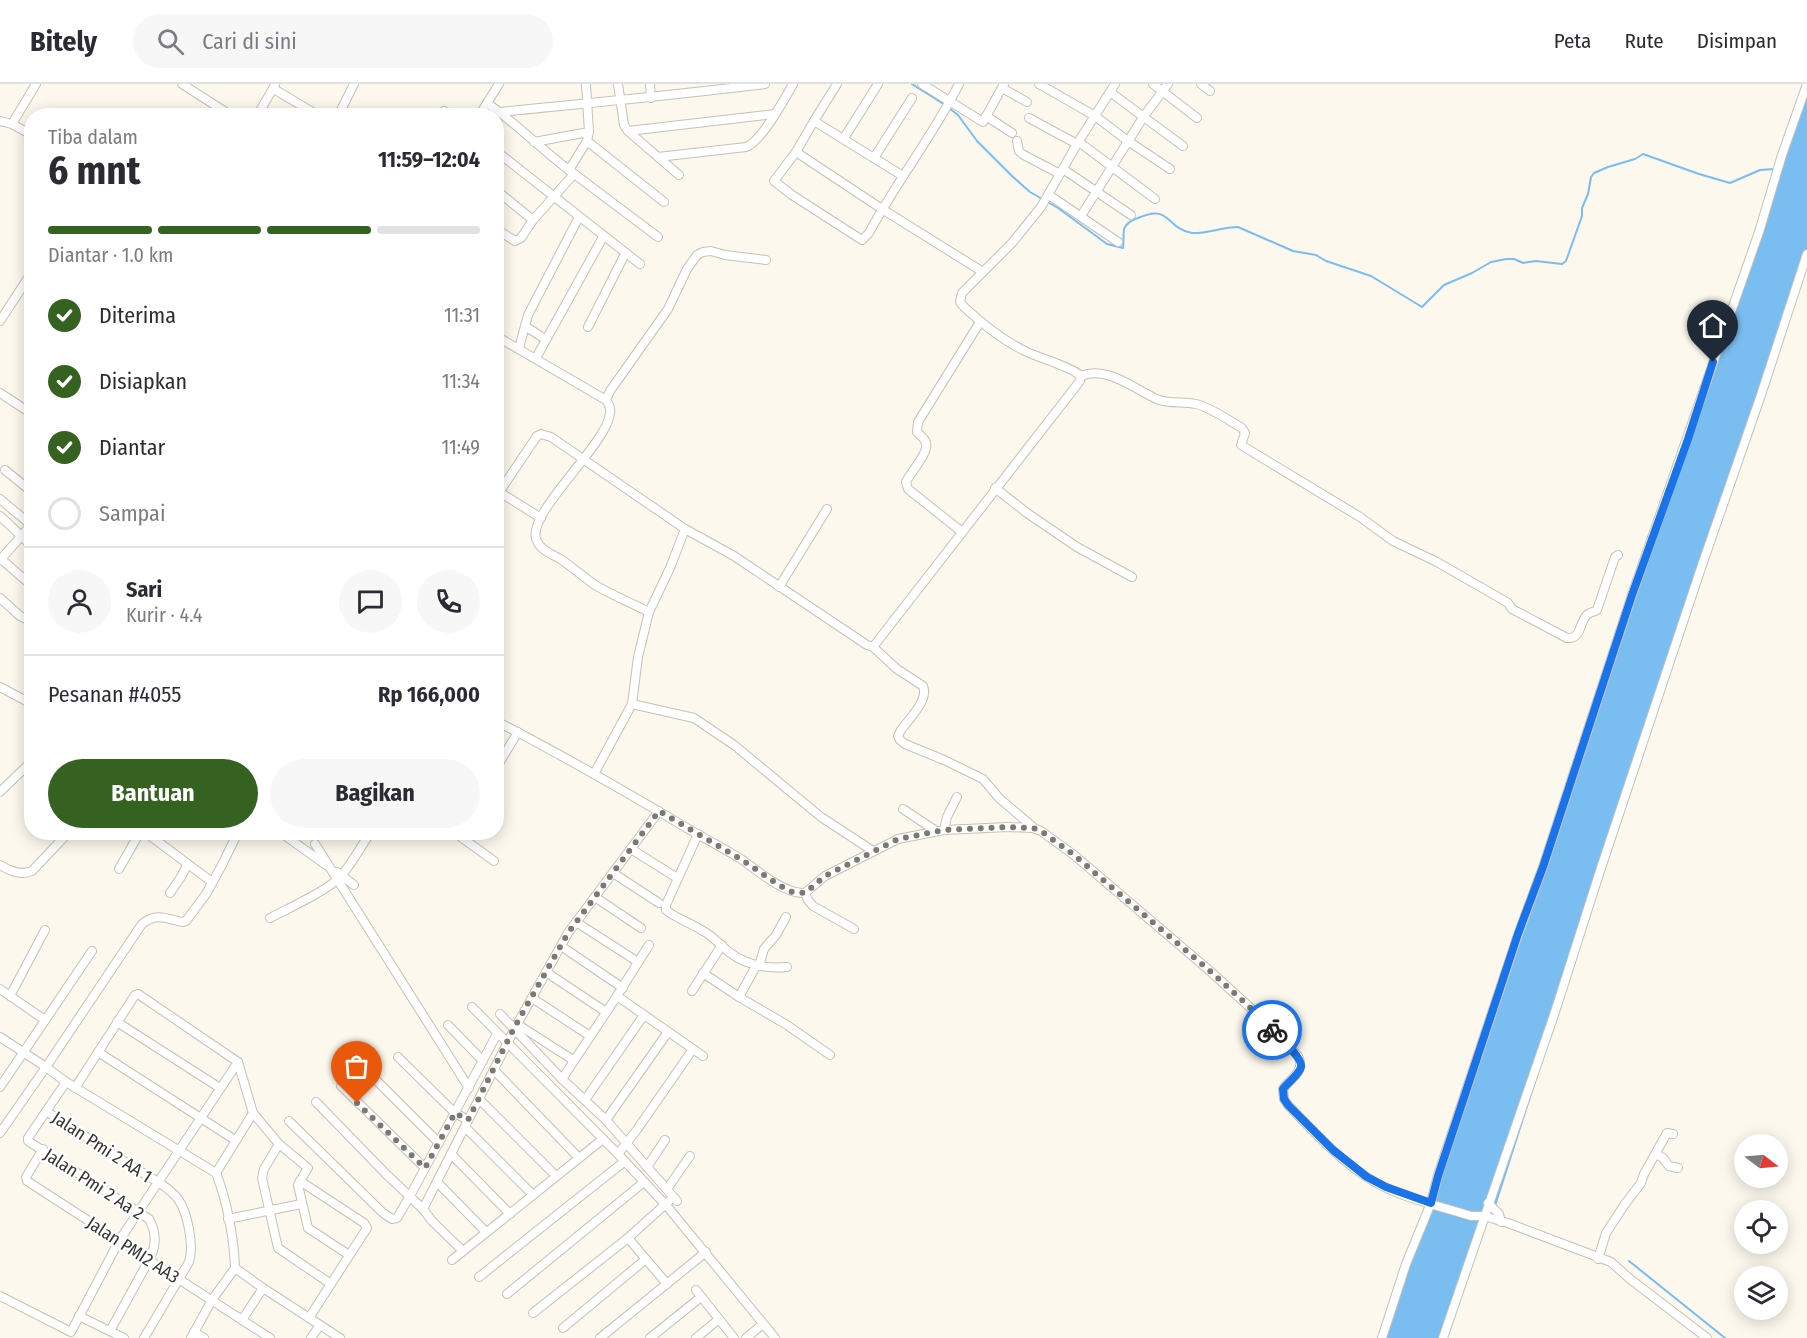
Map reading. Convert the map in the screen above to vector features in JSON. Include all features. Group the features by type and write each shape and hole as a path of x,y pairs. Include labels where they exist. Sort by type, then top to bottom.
{"street":[{"path":"12,124 36,84"},
{"path":"182,84 220,108"},
{"path":"342,108 354,84"},
{"path":"485,108 499,84"},
{"path":"504,234 515,241 521,238 571,172 588,136 586,84"},
{"path":"618,84 624,125 628,131 679,175"},
{"path":"650,84 651,98"},
{"path":"504,112 619,99 651,98 765,84"},
{"path":"658,157 753,145 793,84"},
{"path":"837,84 795,152 774,181 862,240 868,234 959,84"},
{"path":"844,138 878,84"},
{"path":"922,84 948,105 982,122 1003,86 1027,102"},
{"path":"1039,84 1095,116 1170,169"},
{"path":"1153,84 1165,88 1197,118"},
{"path":"1201,84 1210,91"},
{"path":"1382,1338 1407,1264 1435,1205 1438,1176 1518,934 1547,856 1632,595 1759,232 1807,84"},
{"path":"261,108 275,86 307,108"},
{"path":"1081,376 1072,369 1036,356 1010,343 980,322 964,307 960,302 962,293 1012,243 1046,199 1111,87 1183,146"},
{"path":"1081,216 1144,116 1165,88"},
{"path":"874,158 912,98"},
{"path":"488,104 494,108"},
{"path":"628,131 775,114"},
{"path":"504,116 571,172 657,237"},
{"path":"986,116 1015,137 1022,154 1062,171 1097,191 1131,215"},
{"path":"1029,118 1078,143 1155,199"},
{"path":"0,121 24,131"},
{"path":"814,121 903,176"},
{"path":"534,142 588,136 664,202"},
{"path":"795,152 983,272"},
{"path":"504,157 640,264"},
{"path":"504,196 533,220"},
{"path":"1046,199 1081,216 1118,242"},
{"path":"519,348 528,315 579,217"},
{"path":"536,358 603,237"},
{"path":"606,400 618,378 668,309 687,269 697,255 711,251 766,260"},
{"path":"588,327 625,254"},
{"path":"1443,1338 1535,1071 1593,891 1807,254"},
{"path":"0,321 24,284"},
{"path":"962,532 908,489 906,482 926,446 924,439 916,432 918,422 980,322"},
{"path":"525,326 545,339"},
{"path":"504,340 606,400 610,406 607,424 541,518 535,538 538,544 598,586 648,612"},
{"path":"1081,376 1100,373 1115,377 1160,400 1200,405 1242,428 1245,434 1241,445 1365,521 1393,541 1437,562 1508,603 1512,609 1567,638 1573,639 1577,636 1587,615 1597,610 1615,557 1618,555"},
{"path":"873,647 1080,381 1081,376"},
{"path":"0,393 24,409"},
{"path":"504,484 537,436 541,434 551,437 685,529 734,556 873,647 897,669 923,686 924,698 901,730 898,736 900,740 983,779 999,798 1033,828"},
{"path":"5,470 24,485"},
{"path":"995,488 1077,547 1132,577"},
{"path":"504,496 541,518"},
{"path":"0,499 24,519"},
{"path":"779,587 827,509"},
{"path":"0,516 22,536"},
{"path":"594,774 632,704 638,657 648,612 685,529"},
{"path":"24,534 0,559 24,578"},
{"path":"0,598 24,618"},
{"path":"0,687 24,700"},
{"path":"632,704 694,718 734,745 821,817 873,851"},
{"path":"504,725 659,811 792,892 805,893 825,876 898,839 940,831 1008,827 1033,828 1041,831 1074,855 1210,971 1298,1056 1302,1064 1283,1089 1284,1099 1333,1150 1377,1183 1435,1205 1471,1216 1484,1216 1501,1221 1611,1262 1707,1338"},
{"path":"504,755 518,732"},
{"path":"0,792 24,769"},
{"path":"940,831 957,796"},
{"path":"903,809 940,831"},
{"path":"423,1209 516,1026 561,946 576,922 659,811"},
{"path":"698,834 666,905 666,910 704,931 738,958 757,966 787,967"},
{"path":"0,865 20,873 32,871 61,840"},
{"path":"119,868 137,840"},
{"path":"153,840 212,882"},
{"path":"0,1133 142,924 152,917 186,921 206,894 234,840"},
{"path":"291,840 354,885"},
{"path":"270,918 341,876 366,840"},
{"path":"465,840 494,861"},
{"path":"315,844 468,1088"},
{"path":"631,849 674,876"},
{"path":"170,893 187,865"},
{"path":"613,873 659,903"},
{"path":"805,893 813,906 854,930"},
{"path":"595,897 641,928"},
{"path":"739,997 764,949 776,935 786,917"},
{"path":"576,922 638,962"},
{"path":"10,996 45,930"},
{"path":"562,1078 649,945"},
{"path":"692,991 722,945"},
{"path":"561,946 623,988"},
{"path":"0,1086 24,1054 92,951"},
{"path":"546,972 606,1012"},
{"path":"703,973 787,1025 830,1055"},
{"path":"0,989 45,1020"},
{"path":"75,1088 135,995 140,994 238,1062 253,1113 279,1144 308,1168 298,1185 308,1227 349,1256"},
{"path":"617,996 703,1056"},
{"path":"532,998 590,1036"},
{"path":"472,1007 645,1182 706,1252 775,1338"},
{"path":"500,1014 573,1060"},
{"path":"585,1100 644,1015"},
{"path":"117,1022 220,1088"},
{"path":"448,1025 483,1061"},
{"path":"516,1026 562,1078 627,1142 675,1199 533,1313"},
{"path":"606,1120 668,1032"},
{"path":"289,1121 383,1213 392,1219 397,1218 497,1034"},
{"path":"0,1037 75,1088 216,1173 222,1188 235,1268 212,1300 193,1335 204,1338"},
{"path":"618,1154 693,1049"},
{"path":"98,1052 235,1140"},
{"path":"398,1057 467,1124 532,1195"},
{"path":"0,1296 71,1332 119,1241 238,1062"},
{"path":"494,1070 579,1158"},
{"path":"368,1072 439,1143"},
{"path":"46,1111 66,1082"},
{"path":"340,1086 425,1168"},
{"path":"479,1099 556,1176"},
{"path":"316,1102 463,1251"},
{"name":"Jalan Pmi 2 Aa 2","path":"46,1111 28,1137 30,1143 43,1149 149,1219 152,1224 154,1250 110,1331"},
{"name":"Jalan Pmi 2 AA 1","path":"46,1111 158,1183 177,1198 183,1207 192,1246 189,1262 144,1338"},
{"path":"216,1173 253,1113"},
{"path":"1598,1259 1606,1233 1624,1204 1641,1183 1666,1133 1674,1134"},
{"path":"452,1260 603,1139"},
{"path":"647,1167 665,1140"},
{"path":"279,1144 262,1173 268,1210 278,1248 331,1284"},
{"name":"Jalan PMI2 AA3","path":"43,1149 26,1177 27,1181 270,1338"},
{"path":"451,1154 510,1214"},
{"path":"1656,1154 1663,1158 1669,1166 1678,1167"},
{"path":"667,1189 690,1156"},
{"path":"479,1277 624,1161"},
{"path":"300,1181 366,1226 366,1231 309,1318"},
{"path":"437,1182 486,1232"},
{"path":"507,1294 645,1182"},
{"path":"1488,1203 1499,1214 1501,1221"},
{"path":"228,1219 301,1204"},
{"path":"628,1238 667,1284"},
{"path":"600,1338 706,1252"},
{"path":"563,1328 646,1259"},
{"path":"235,1268 340,1338"},
{"path":"242,1320 263,1288"},
{"path":"650,1338 699,1293 734,1338"},
{"path":"79,1316 124,1338"},
{"path":"696,1338 719,1319"},
{"path":"746,1338 763,1324"},
{"path":"311,1338 320,1325"}],"water":[{"path":"1807,84 1807,255 1700,571 1495,1209 1484,1216 1443,1338 1384,1338"}],"waterway":[{"path":"912,84 945,105"},
{"path":"949,108 958,115 977,141 1030,192 1058,208 1107,244 1123,248 1126,225 1149,214 1163,215 1177,227 1192,233 1238,227 1293,251 1316,255 1326,261 1371,276 1422,307 1444,285 1491,262 1514,259 1523,263 1536,261 1562,264 1566,261 1582,216 1591,177 1594,173 1608,167 1635,159 1643,154 1730,183 1760,170 1775,169"},
{"path":"1629,1261 1725,1338"}],"way so far":[{"path":"357,1103 425,1168 455,1113 468,1120 514,1028 568,933 659,811 739,858 779,885 800,894 805,893 825,876 898,839 944,830 1033,828 1041,831 1074,855 1210,971 1272,1030"}],"route":[{"path":"1272,1030 1298,1056 1302,1064 1283,1089 1284,1099 1288,1105 1333,1150 1367,1177 1386,1187 1431,1203 1518,934 1543,867 1653,532 1688,439 1713,362"}]}
